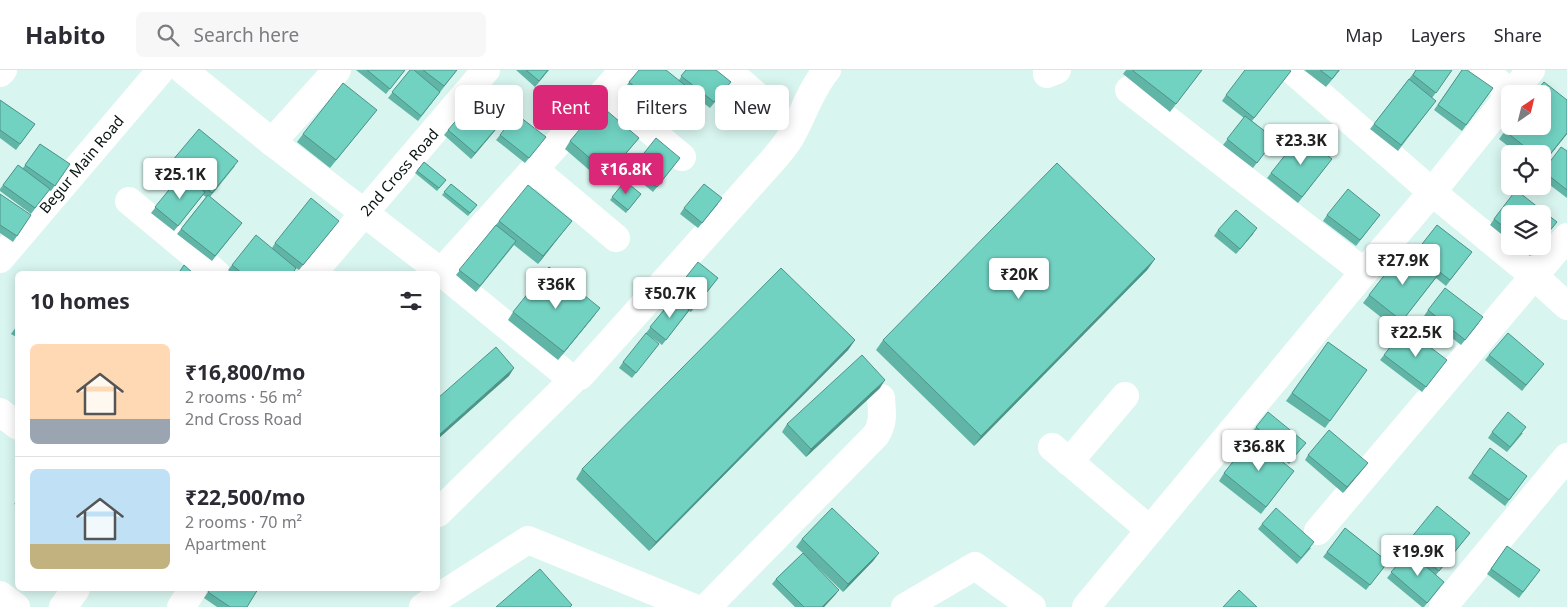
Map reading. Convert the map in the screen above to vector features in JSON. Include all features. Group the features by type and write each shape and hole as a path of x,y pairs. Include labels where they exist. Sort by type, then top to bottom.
{"street":[{"path":"0,73 3,70"},
{"name":"Begur Main Road","path":"0,259 161,70"},
{"path":"183,70 272,142 442,272 568,376 574,378"},
{"path":"272,142 337,70"},
{"name":"2nd Cross Road","path":"315,271 486,70"},
{"path":"608,88 624,70"},
{"path":"727,70 745,85"},
{"path":"440,511 574,378 580,376 778,154 789,141 813,91 827,70"},
{"path":"1048,70 1047,74 1057,70"},
{"path":"1292,70 1567,306"},
{"path":"1484,70 1501,85"},
{"path":"1518,85 1531,70"},
{"path":"1129,90 1364,272"},
{"path":"608,95 682,157"},
{"path":"1086,607 1432,192 1501,106"},
{"path":"442,272 570,130"},
{"path":"535,170 616,238"},
{"path":"128,202 213,271"},
{"path":"1318,531 1567,236"},
{"path":"1125,396 1060,455 1150,530"},
{"path":"707,607 876,435 881,427 883,418 881,398"},
{"path":"0,412 15,424"},
{"path":"1443,607 1567,457"},
{"path":"423,607 528,540 692,607"},
{"path":"905,607 975,566 1032,607"},
{"path":"63,607 75,591"},
{"path":"181,607 192,591"},
{"path":"0,595 16,607"}],"building":[{"path":"367,70 405,70 390,89"},
{"path":"410,70 414,70 440,92 421,116 392,92"},
{"path":"423,70 457,70 444,86"},
{"path":"526,70 548,70 539,81"},
{"path":"639,70 666,70 685,85 633,85 629,82"},
{"path":"686,70 716,70 731,82 728,85 715,85 714,102 705,95 705,85 692,85 681,76"},
{"path":"1132,70 1202,70 1176,104"},
{"path":"1245,70 1291,71 1254,118 1226,95"},
{"path":"1320,70 1339,70 1332,79"},
{"path":"1416,70 1452,70 1436,93 1413,75"},
{"path":"1462,70 1467,70 1493,88 1466,125 1438,105"},
{"path":"1409,79 1436,101 1401,145 1374,124"},
{"path":"343,83 377,110 336,160 303,134"},
{"path":"1551,87 1567,100 1567,133 1551,153 1551,145 1523,145 1510,135 1551,135"},
{"path":"0,100 35,124 20,144 0,130"},
{"path":"608,112 618,120 618,130 630,130 639,138 608,174 570,141 579,130 608,130"},
{"path":"1245,116 1275,139 1257,163 1227,139"},
{"path":"523,119 533,127 533,130 537,130 546,137 529,158 500,135 504,130 523,130"},
{"path":"455,122 455,130 495,130 475,153 448,130"},
{"path":"199,129 238,161 212,193 172,161"},
{"path":"1301,135 1332,159 1302,197 1271,173"},
{"path":"656,138 680,158 657,187 633,167"},
{"path":"40,144 70,164 55,186 25,165"},
{"path":"1561,147 1567,151 1567,190 1551,177 1551,160"},
{"path":"424,162 446,180 439,188 417,171"},
{"path":"1057,163 1155,259 981,436 883,340"},
{"path":"18,165 50,189 35,208 3,185"},
{"path":"182,174 205,192 178,226 155,207"},
{"path":"625,181 641,194 628,210 612,197"},
{"path":"451,184 477,205 470,213 444,192"},
{"path":"704,184 722,198 702,223 684,208"},
{"path":"528,185 572,221 543,256 499,221"},
{"path":"1348,189 1380,215 1360,240 1327,215"},
{"path":"0,194 31,215 17,236 0,225"},
{"path":"208,195 242,223 215,256 181,229"},
{"path":"1512,195 1522,195 1535,205 1505,205"},
{"path":"311,198 339,221 303,265 275,243"},
{"path":"1236,210 1257,228 1240,249 1218,230"},
{"path":"1501,210 1501,225 1494,219"},
{"path":"1551,217 1557,222 1551,229"},
{"path":"496,225 516,241 480,286 459,270"},
{"path":"1437,225 1472,252 1450,280 1415,253"},
{"path":"256,235 296,268 294,271 239,271 232,265"},
{"path":"1404,250 1437,276 1402,321 1369,295"},
{"path":"698,262 718,278 695,307 675,291"},
{"path":"184,265 191,271 180,271"},
{"path":"549,267 600,308 564,352 513,312"},
{"path":"781,268 855,340 656,542 582,469"},
{"path":"1445,288 1483,317 1465,340 1428,310"},
{"path":"674,298 689,310 666,340 650,327"},
{"path":"1405,328 1447,360 1426,387 1384,355"},
{"path":"646,333 659,344 636,373 623,362"},
{"path":"1508,333 1544,364 1526,385 1489,355"},
{"path":"1328,342 1367,370 1330,421 1292,393"},
{"path":"496,347 514,368 440,434 440,396"},
{"path":"862,355 885,380 811,449 787,424"},
{"path":"1268,412 1306,443 1293,458 1256,427"},
{"path":"1508,412 1526,427 1510,447 1492,432"},
{"path":"1329,430 1368,463 1347,487 1308,455"},
{"path":"1252,438 1294,471 1266,507 1224,473"},
{"path":"1490,448 1527,476 1509,500 1472,473"},
{"path":"1437,506 1470,533 1439,571 1406,544"},
{"path":"832,508 879,553 848,584 802,539"},
{"path":"1276,508 1314,542 1301,558 1262,524"},
{"path":"1345,528 1388,562 1370,585 1327,552"},
{"path":"1507,546 1540,570 1523,592 1491,569"},
{"path":"1409,552 1444,582 1427,603 1391,572"},
{"path":"803,553 839,590 822,607 804,607 776,579"},
{"path":"540,569 572,605 570,607 496,607"},
{"path":"1239,590 1257,607 1223,607"},
{"path":"257,591 247,607 230,607 208,592"}]}
